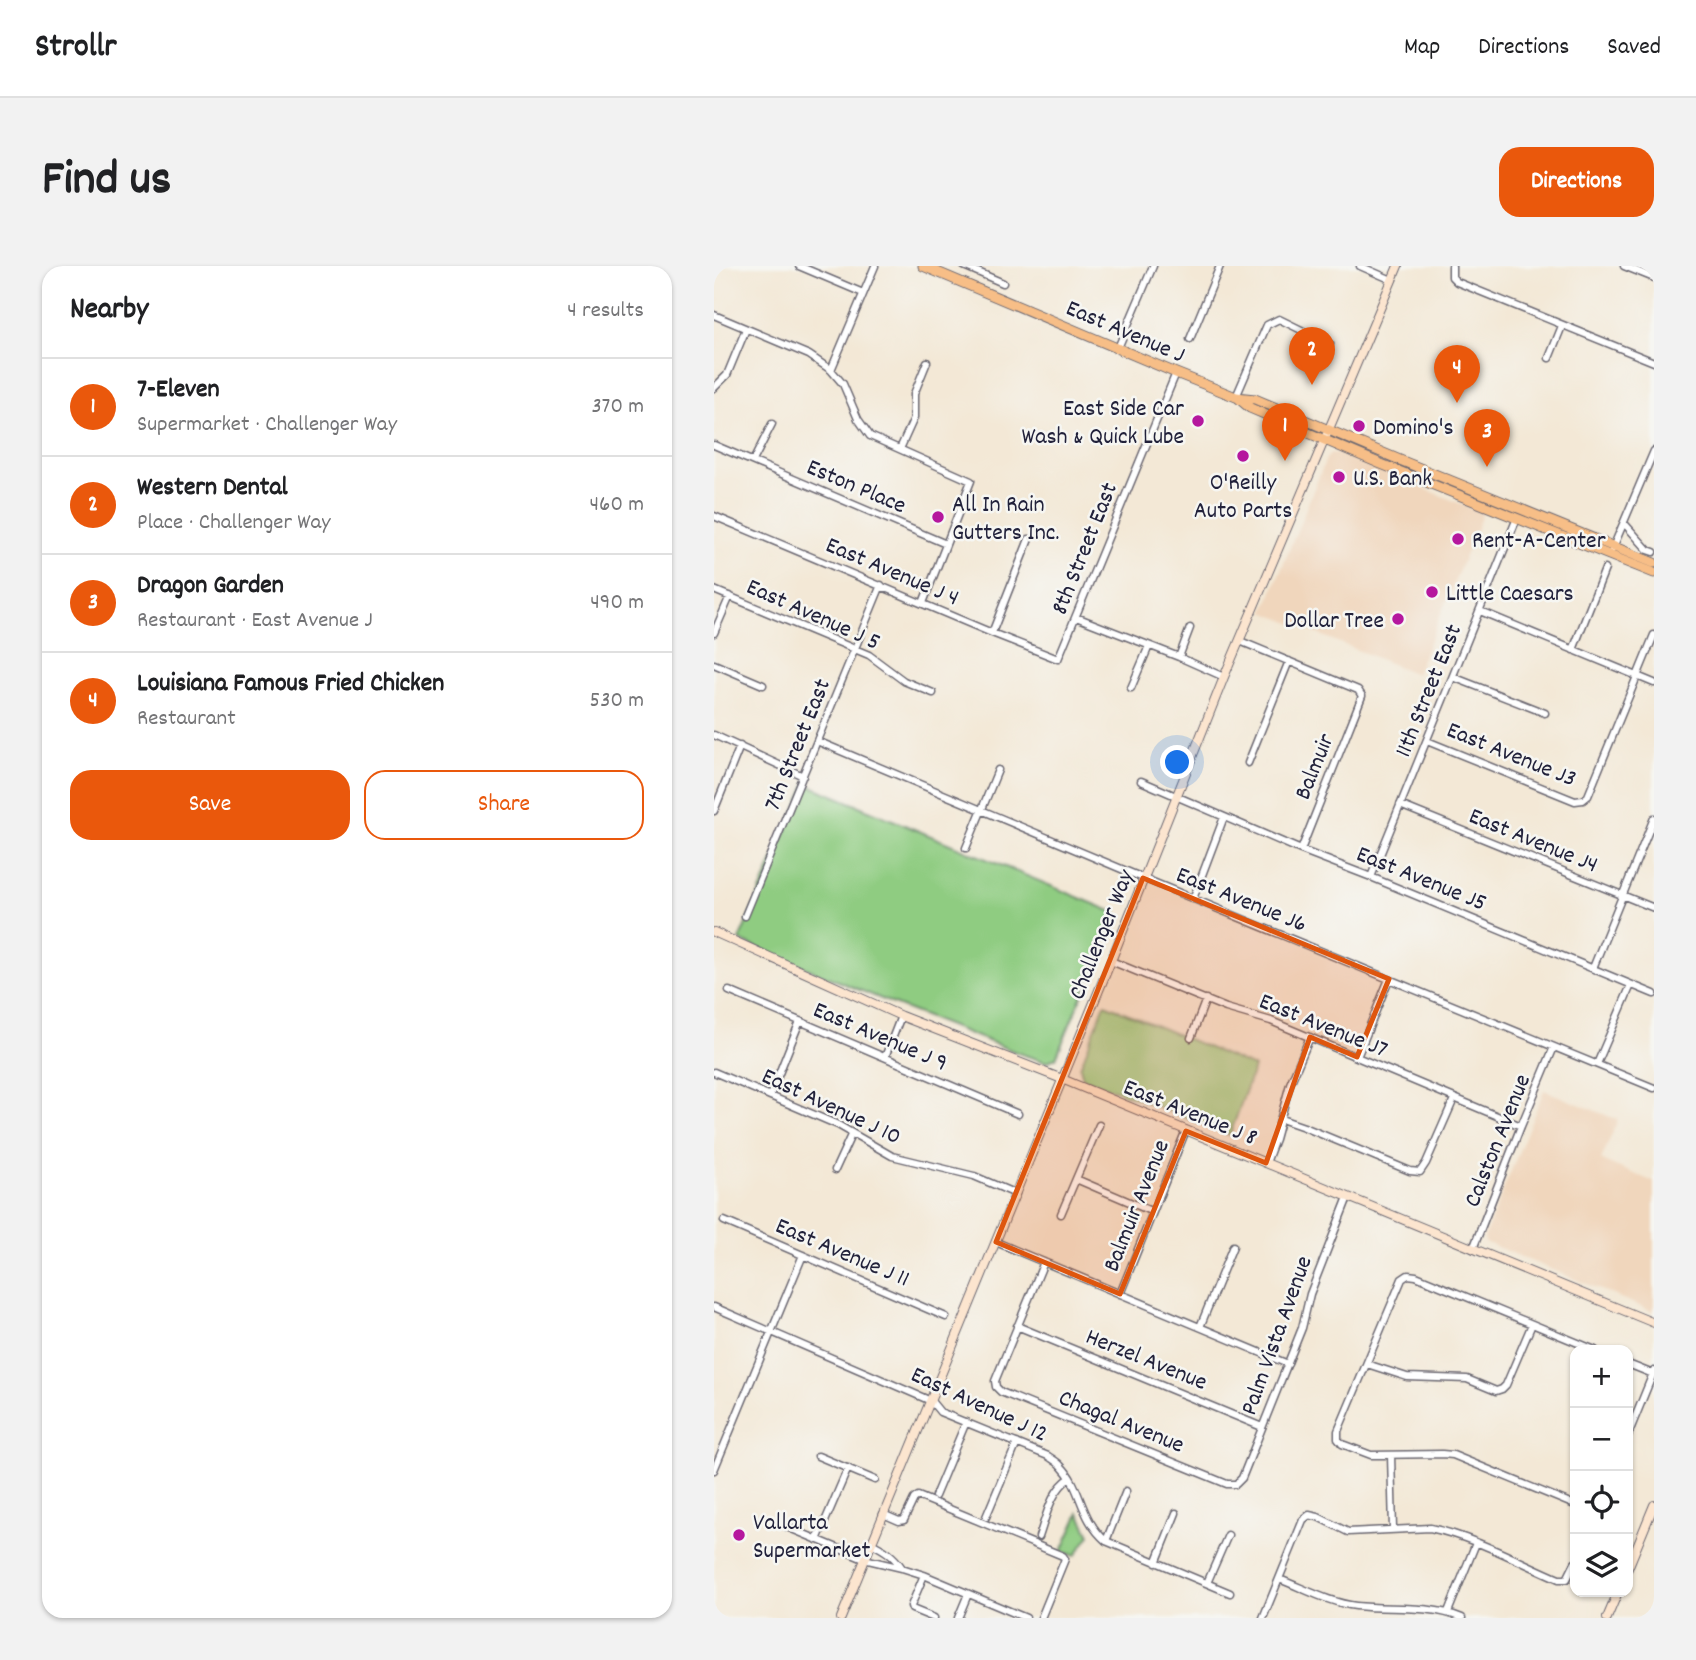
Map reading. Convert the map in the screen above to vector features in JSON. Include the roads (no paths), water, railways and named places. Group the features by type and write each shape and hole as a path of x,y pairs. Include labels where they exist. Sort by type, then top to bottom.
{"main road":[{"name":"East Avenue J","path":"923,266 1176,373 1236,397 1255,399 1400,471 1450,492 1517,518 1654,563"},
{"name":"Challenger Way","path":"841,1618 1111,961 1224,677 1398,266"},
{"name":"East Avenue J","path":"1326,434 1491,497 1612,550 1654,573"},
{"path":"1400,471 1411,470 1437,481 1452,481"},
{"path":"1450,492 1463,492 1481,499 1491,497"},
{"name":"East Avenue J 8","path":"714,932 901,1016 1062,1079 1654,1323"},
{"path":"1633,1556 1653,1509"},
{"path":"1607,1618 1616,1597"}],"street":[{"path":"799,266 863,293"},
{"path":"831,370 875,266"},
{"path":"964,266 974,268 1003,284"},
{"path":"1118,348 1153,266"},
{"path":"1190,339 1220,266"},
{"path":"1360,266 1392,279"},
{"path":"1452,266 1452,277 1457,282 1654,362"},
{"path":"1624,266 1654,278"},
{"path":"714,315 809,355 831,370 843,384 858,419 870,436 971,481 923,603"},
{"path":"1236,397 1267,326 1279,319 1330,344"},
{"path":"1549,358 1562,326"},
{"path":"714,388 727,375 746,329"},
{"path":"900,449 914,418 914,394 927,362"},
{"name":"8th Street East","path":"1058,659 1176,373"},
{"path":"753,461 772,424"},
{"name":"Eston Place","path":"714,445 946,544"},
{"path":"1612,550 1651,465 1654,452"},
{"name":"East Avenue J 4","path":"714,516 1058,659"},
{"name":"11th Street East","path":"1371,877 1517,518"},
{"path":"1624,523 1648,550 1654,552"},
{"path":"992,633 1029,539"},
{"path":"1573,650 1605,569"},
{"name":"7th Street East","path":"746,916 880,586"},
{"name":"East Avenue J 5","path":"714,590 875,659 904,681 933,693"},
{"path":"714,633 730,596"},
{"path":"1480,611 1654,683"},
{"path":"1076,617 1224,677"},
{"path":"1179,657 1189,628"},
{"path":"1638,676 1654,635"},
{"path":"1240,641 1289,661 1248,763"},
{"path":"1131,688 1149,646"},
{"name":"Balmuir","path":"1289,661 1358,690 1362,696 1301,850"},
{"path":"714,664 763,685"},
{"name":"East Avenue J3","path":"1427,741 1575,801 1583,800 1588,796 1638,676"},
{"path":"1453,677 1545,713"},
{"path":"714,735 803,776"},
{"name":"East Avenue J6","path":"817,741 1654,1088"},
{"path":"714,811 740,746"},
{"path":"966,848 998,770"},
{"path":"1141,781 1176,796"},
{"name":"East Avenue J5","path":"1176,796 1654,994"},
{"name":"East Avenue J4","path":"1400,806 1654,908"},
{"path":"1193,899 1224,817"},
{"path":"1593,968 1651,832 1654,818"},
{"name":"East Avenue J7","path":"1111,961 1226,1007 1271,1021 1521,1126"},
{"path":"1357,1057 1390,979"},
{"path":"1597,1064 1631,985"},
{"name":"East Avenue J 9","path":"729,991 1018,1114"},
{"path":"1191,1038 1206,999"},
{"path":"884,1057 901,1016"},
{"path":"770,1096 800,1021"},
{"path":"1266,1163 1290,1084 1310,1037"},
{"name":"Calston Avenue","path":"1474,1249 1554,1047"},
{"name":"East Avenue J 10","path":"714,1072 838,1125 892,1156 974,1176 1016,1194"},
{"path":"1281,1119 1410,1171 1420,1172 1454,1099"},
{"path":"1061,1214 1099,1125"},
{"name":"Balmuir Avenue","path":"1120,1294 1186,1130"},
{"path":"835,1170 852,1133"},
{"path":"1076,1179 1153,1212"},
{"name":"Palm Vista Avenue","path":"1236,1484 1242,1478 1288,1364 1302,1328 1310,1294 1348,1197"},
{"name":"East Avenue J 11","path":"724,1221 946,1317"},
{"path":"996,1242 1288,1364"},
{"path":"1200,1327 1233,1246"},
{"path":"714,1470 803,1255"},
{"path":"1017,1326 1044,1262"},
{"path":"1570,1504 1453,1455 1371,1455 1342,1444 1338,1439 1338,1432 1402,1279 1408,1275 1583,1345"},
{"name":"East Avenue J 12","path":"714,1307 931,1401 940,1412 1048,1455 1070,1478 1087,1519 1095,1532 1106,1541 1230,1593"},
{"path":"1367,1364 1408,1377 1467,1380 1496,1391 1506,1385 1532,1324"},
{"name":"Chagal Avenue","path":"1017,1326 995,1381 1001,1392 1214,1479 1236,1484"},
{"name":"Herzel Avenue","path":"1017,1326 1262,1427"},
{"path":"1633,1366 1653,1372 1633,1423"},
{"path":"935,1496 966,1422"},
{"path":"986,1517 1017,1443"},
{"path":"1391,1455 1393,1529"},
{"path":"818,1456 875,1480"},
{"path":"817,1540 848,1468"},
{"path":"1039,1537 1055,1494 1062,1483 1070,1478"},
{"path":"1106,1541 1126,1492"},
{"path":"883,1514 899,1521 904,1520 918,1496 1063,1556 1065,1559 1041,1618"},
{"path":"1156,1563 1176,1513"},
{"path":"1263,1618 1303,1520 1309,1516 1318,1517 1348,1532 1430,1528 1476,1543 1559,1579 1567,1579 1570,1573"},
{"path":"786,1527 864,1559 924,1575 1026,1618"},
{"path":"1207,1583 1228,1535"},
{"path":"871,1543 886,1550 902,1568"},
{"path":"1448,1612 1476,1543"},
{"path":"924,1575 911,1606 912,1609 934,1618"},
{"path":"1279,1579 1354,1606 1448,1612 1462,1618"},
{"path":"958,1618 968,1594"},
{"path":"1405,1618 1406,1608"}],"place":[{"name":"Western Dental","path":"1312,385"},
{"name":"Louisiana Famous Fried Chicken","path":"1457,403"},
{"name":"East Side Car Wash & Quick Lube","path":"1198,421"},
{"name":"Domino's","path":"1359,426"},
{"name":"O'Reilly Auto Parts","path":"1243,456"},
{"name":"7-Eleven","path":"1285,461"},
{"name":"Dragon Garden","path":"1487,467"},
{"name":"U.S. Bank","path":"1339,477"},
{"name":"All In Rain Gutters Inc.","path":"938,517"},
{"name":"Rent-A-Center","path":"1458,539"},
{"name":"Little Caesars","path":"1432,592"},
{"name":"Dollar Tree","path":"1398,619"},
{"name":"Vallarta Supermarket","path":"739,1535"}]}
